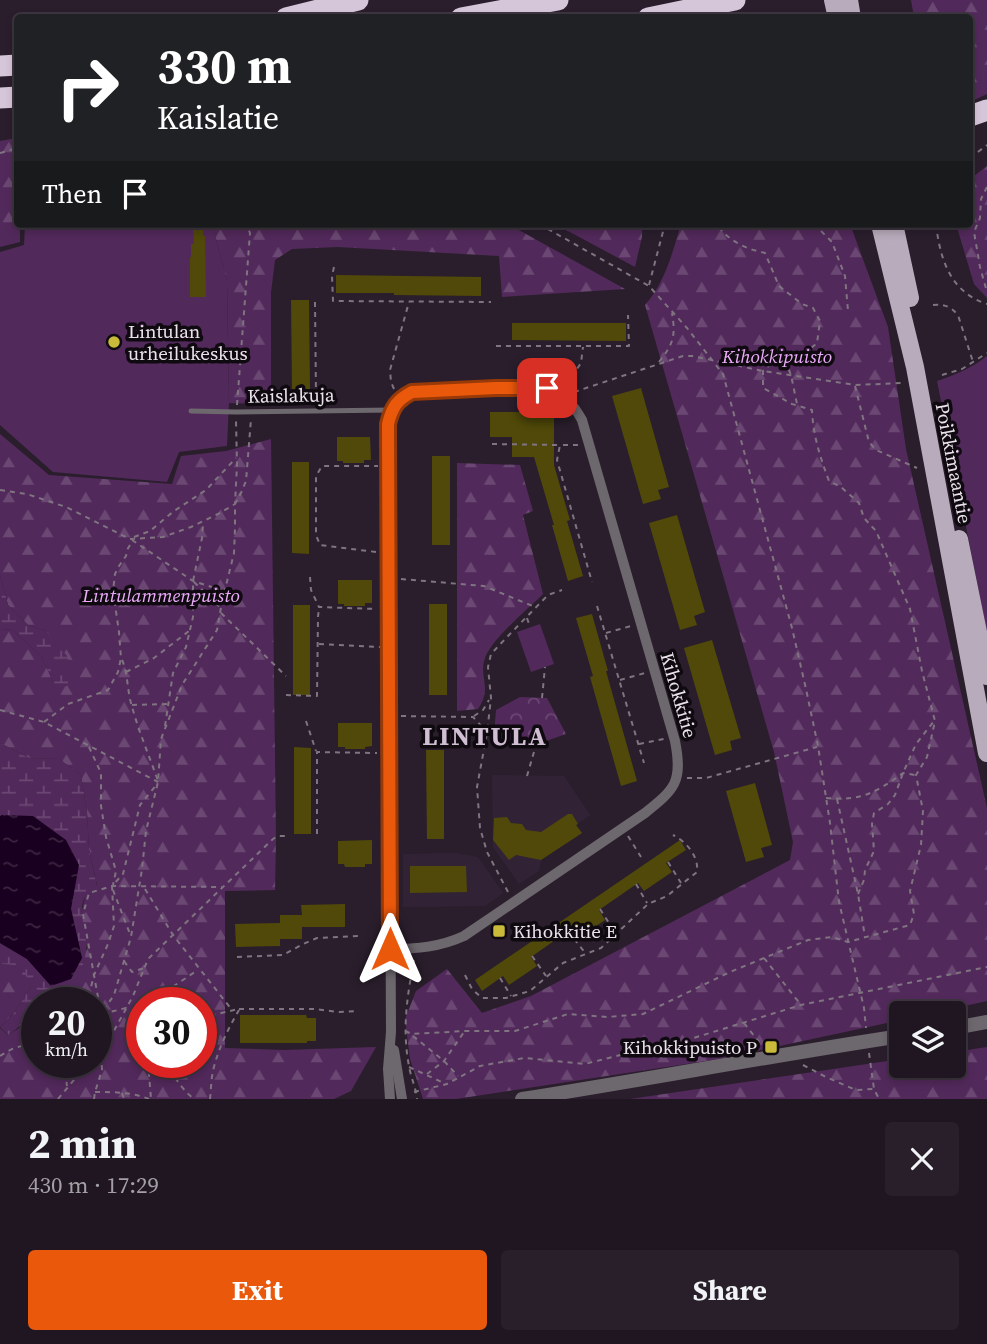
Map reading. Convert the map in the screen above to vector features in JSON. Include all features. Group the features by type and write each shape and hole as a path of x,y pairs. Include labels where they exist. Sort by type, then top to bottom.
{"highway":[{"path":"302,14 358,0"},
{"path":"483,14 558,0"},
{"path":"667,14 735,0"}],"main road":[{"name":"Poikkimaantie","path":"881,228 915,366 987,754"},
{"name":"Poikkimaantie","path":"895,228 987,676"}],"street":[{"path":"390,1099 388,424 392,410 402,398 412,392 547,388 568,399"},
{"name":"Kihokkitie","path":"390,949 448,944 479,927 645,813 669,793 677,776 679,762 675,741 601,483 582,420 568,399"},
{"path":"966,1025 987,1021"},
{"path":"391,1032 402,1099"},
{"path":"522,1099 889,1038"}],"lane":[{"name":"Kaislakuja","path":"191,411 392,410"}],"path":[{"path":"973,156 987,145"},
{"path":"987,187 981,199 980,218 974,232 987,292"},
{"path":"112,998 131,937 146,831 158,782 161,739 182,685 218,630 233,553 236,412 250,233 248,228"},
{"path":"546,228 649,286 723,374 792,628 818,746 839,902 864,1008 867,1035"},
{"path":"649,286 664,228"},
{"path":"412,1034 515,1031 568,1014 607,1017 643,1014 763,957 808,940 832,937 848,942 910,925 914,914 909,891 921,845 923,811 916,775 927,757 934,720 910,609 876,531 864,518 859,503 841,487 829,481 813,430 812,410 792,404 763,388 764,371 775,360 804,354 817,343 820,321 813,308 802,304 779,286 765,253 739,244 721,228"},
{"path":"818,228 832,242 845,276 848,311"},
{"path":"937,228 943,261 958,286 987,304"},
{"path":"334,267 332,301 491,302"},
{"path":"394,389 390,370 409,301"},
{"path":"315,302 316,397"},
{"path":"933,305 952,308 958,315 973,362"},
{"path":"658,363 672,345 675,330 671,310"},
{"path":"496,346 629,346 628,315"},
{"path":"566,384 581,363 583,346"},
{"path":"942,375 962,369 987,353"},
{"path":"568,399 575,391 683,356 855,385 904,383"},
{"path":"785,360 798,405"},
{"path":"855,385 869,442 876,450 917,468"},
{"path":"131,540 163,537 203,521 234,504 246,481 251,412"},
{"path":"492,444 581,445"},
{"path":"560,445 557,460 592,582"},
{"path":"44,722 68,704 108,690 118,672 121,657 113,591 115,574 126,556 131,540 150,531 206,490 237,457"},
{"path":"380,466 322,466 316,476 316,536 320,545 381,553"},
{"path":"0,490 27,494 66,507 131,540 193,581 221,608"},
{"path":"164,731 173,673 186,647 193,617 193,581 203,521"},
{"path":"286,695 317,696 319,607 310,577"},
{"path":"398,579 484,586 536,607"},
{"path":"193,581 225,591"},
{"path":"510,896 487,852 480,828 477,787 491,698 488,667 491,653 548,596 562,590"},
{"path":"597,606 644,764"},
{"path":"319,607 381,609"},
{"path":"220,612 286,676"},
{"path":"527,616 530,627"},
{"path":"605,633 633,625"},
{"path":"126,672 154,658 190,630"},
{"path":"318,644 381,647"},
{"path":"121,657 138,732 158,782"},
{"path":"542,698 545,667"},
{"path":"619,680 646,672"},
{"path":"389,716 473,717 483,710 491,698"},
{"path":"131,705 169,704"},
{"path":"0,710 44,722 158,782"},
{"path":"473,717 487,733"},
{"path":"489,718 495,719"},
{"path":"858,894 874,851 874,813 888,804 895,795 916,744 934,720"},
{"path":"306,721 317,752 317,834"},
{"path":"638,744 665,738"},
{"path":"527,776 536,745"},
{"path":"688,779 706,778 818,746"},
{"path":"89,747 101,773 106,838 116,871 112,887 114,926 91,987"},
{"path":"317,752 381,753"},
{"path":"826,798 868,795 903,773 916,775"},
{"path":"112,887 123,874 140,805 158,782"},
{"path":"837,799 865,938"},
{"path":"627,835 641,857"},
{"path":"465,975 472,989 482,998 512,996 530,991 570,959 601,948 648,904 667,896 697,873 698,864 694,855 681,839 673,835"},
{"path":"135,987 148,959 273,839 288,836"},
{"path":"668,862 681,883"},
{"path":"636,884 648,904"},
{"path":"112,887 131,937"},
{"path":"96,987 83,914 89,892 112,887 223,887"},
{"path":"144,887 173,935 232,1010"},
{"path":"600,909 617,935"},
{"path":"568,931 587,955"},
{"path":"237,957 282,955 317,938 360,936"},
{"path":"413,949 405,1031 409,1067 417,1099"},
{"path":"532,956 547,977"},
{"path":"763,957 802,1005"},
{"path":"124,961 132,972 144,968"},
{"path":"416,1092 447,1084 480,1066 524,1058 585,1064 687,1040 802,1005 987,967"},
{"path":"173,987 199,970"},
{"path":"500,978 512,996"},
{"path":"112,1011 126,1008"},
{"path":"112,1034 126,1008"},
{"path":"210,1099 216,1061 239,1009"},
{"path":"217,1014 239,1009 357,1012"},
{"path":"743,1022 764,1048"},
{"path":"405,1031 444,1061 459,1077"},
{"path":"427,1074 444,1061 465,1031"},
{"path":"0,1056 21,1046"},
{"path":"869,1048 874,1089 879,1099"},
{"path":"803,1065 856,1090 874,1089"},
{"path":"409,1067 447,1084"},
{"path":"67,1078 68,1087"},
{"path":"58,1099 76,1078"},
{"path":"94,1099 99,1078"},
{"path":"95,1092 121,1091 150,1099 149,1078"},
{"path":"174,1078 194,1099"},
{"path":"121,1091 124,1099"}],"shaded area":[{"path":"492,775 564,776 590,815 576,825 582,833 541,860 539,871 519,884 493,847"},
{"path":"456,853 478,857 503,893 485,906 403,907 403,854"}],"green space":[{"path":"911,0 987,0 987,94 973,101 973,14 913,14"},
{"path":"14,139 14,228 20,228 20,242 0,247 0,141"},
{"path":"987,166 987,298 974,284 957,228 973,228 973,177"},
{"name":"Lintulan urheilukeskus","path":"25,228 213,228 227,280 227,446 179,452 167,482 53,472 0,425 0,252 24,245"},
{"path":"213,228 515,228 625,289 502,297 499,256 338,247 292,249 275,260 271,292 271,404 229,403 227,280"},
{"path":"562,228 642,228 635,267"},
{"name":"Kihokkipuisto","path":"680,228 851,228 888,327 906,449 987,808 987,1001 966,1006 966,1001 889,1001 889,1023 719,1059 456,1099 423,1099 410,1059 405,1019 416,991 447,969 482,1013 531,996 790,860 793,842 774,752 645,305 663,277"},
{"path":"987,356 987,632 937,381 963,371"},
{"name":"Lintulammenpuisto","path":"0,434 49,475 172,484 181,456 226,451 271,439 275,890 225,891 225,1048 284,1050 376,1047 351,1091 334,1099 0,1099 0,1028 8,1035 21,1027 21,1078 112,1078 112,987 71,987 87,949 81,915 85,897 89,890 97,885 89,849 81,775 59,759 29,758 0,743 0,629 13,630 42,657 53,682 46,631 28,625 8,605 0,575"},
{"path":"457,463 520,465 533,511 523,515 543,594 500,635 487,653 483,668 485,690 478,709 457,711"},
{"path":"0,575 8,605 28,625 46,631 67,656 71,671 67,686 59,688 53,682 42,657 13,630 0,629"},
{"path":"540,624 554,664 531,672 517,632"},
{"path":"520,697 547,698 566,734 529,747 494,736 496,710"},
{"path":"0,743 29,758 59,759 81,775 89,849 97,886 84,899 82,907 86,951 72,987 31,987 25,973 13,965 0,964 0,943 27,959 51,986 82,958 71,909 33,816 0,816"},
{"path":"0,964 13,965 26,973 31,987 21,987 21,1002 0,1027"},
{"path":"21,1002 21,1024 8,1035 0,1027"},
{"path":"987,1047 987,1099 630,1099 889,1061 889,1078 966,1078 966,1050"}],"water":[{"path":"2,815 33,816 66,840 79,865 71,909 82,958 71,979 51,986 27,959 0,943"}],"building":[{"path":"193,228 203,228 206,297 190,297 190,257 191,244 194,244"},
{"path":"336,275 481,277 481,296 336,293"},
{"path":"291,300 309,300 310,389 292,389"},
{"path":"512,323 626,323 626,341 512,340"},
{"path":"641,388 669,487 658,490 661,499 643,504 612,396"},
{"path":"490,412 554,412 554,465 583,576 568,581 534,457 512,457 512,437 490,437"},
{"path":"337,437 370,437 371,460 364,460 364,463 337,461"},
{"path":"432,456 450,456 450,545 432,545"},
{"path":"292,462 309,462 309,554 292,553"},
{"path":"677,515 705,612 694,616 697,625 680,630 649,523"},
{"path":"338,580 372,580 372,603 365,603 365,606 338,604"},
{"path":"429,604 447,604 447,695 429,695"},
{"path":"293,605 310,605 310,695 293,695"},
{"path":"592,614 637,781 621,786 576,618"},
{"path":"712,640 741,738 730,741 732,750 715,755 684,648"},
{"path":"338,723 372,723 372,746 365,749 338,747"},
{"path":"294,747 311,748 311,834 294,834"},
{"path":"426,750 444,750 444,839 427,839"},
{"path":"755,783 772,845 761,848 764,857 746,862 726,791"},
{"path":"572,814 582,833 541,860 516,855 509,860 493,840 494,818 507,817 511,823 522,824 526,830 541,832"},
{"path":"372,840 372,864 365,864 365,867 345,867 344,864 338,864 338,841"},
{"path":"680,840 686,850 666,863 672,872 644,891 638,883 599,910 605,920 577,939 571,929 531,957 537,966 509,985 503,976 482,991 475,980"},
{"path":"410,866 466,866 467,892 410,893"},
{"path":"345,904 345,927 302,927 302,939 280,939 280,946 236,947 235,924 280,923 280,915 302,915 301,905"},
{"path":"240,1015 306,1015 307,1018 316,1018 316,1041 240,1043"}],"place":[{"name":"Lintulan urheilukeskus","path":"114,342"},
{"name":"Kihokkitie E","path":"499,931"},
{"name":"Kihokkipuisto P","path":"771,1047"}],"district":[{"name":"LINTULA","path":"485,736"}],"route":[{"path":"390,949 388,424 395,404 412,392 547,388"}]}
